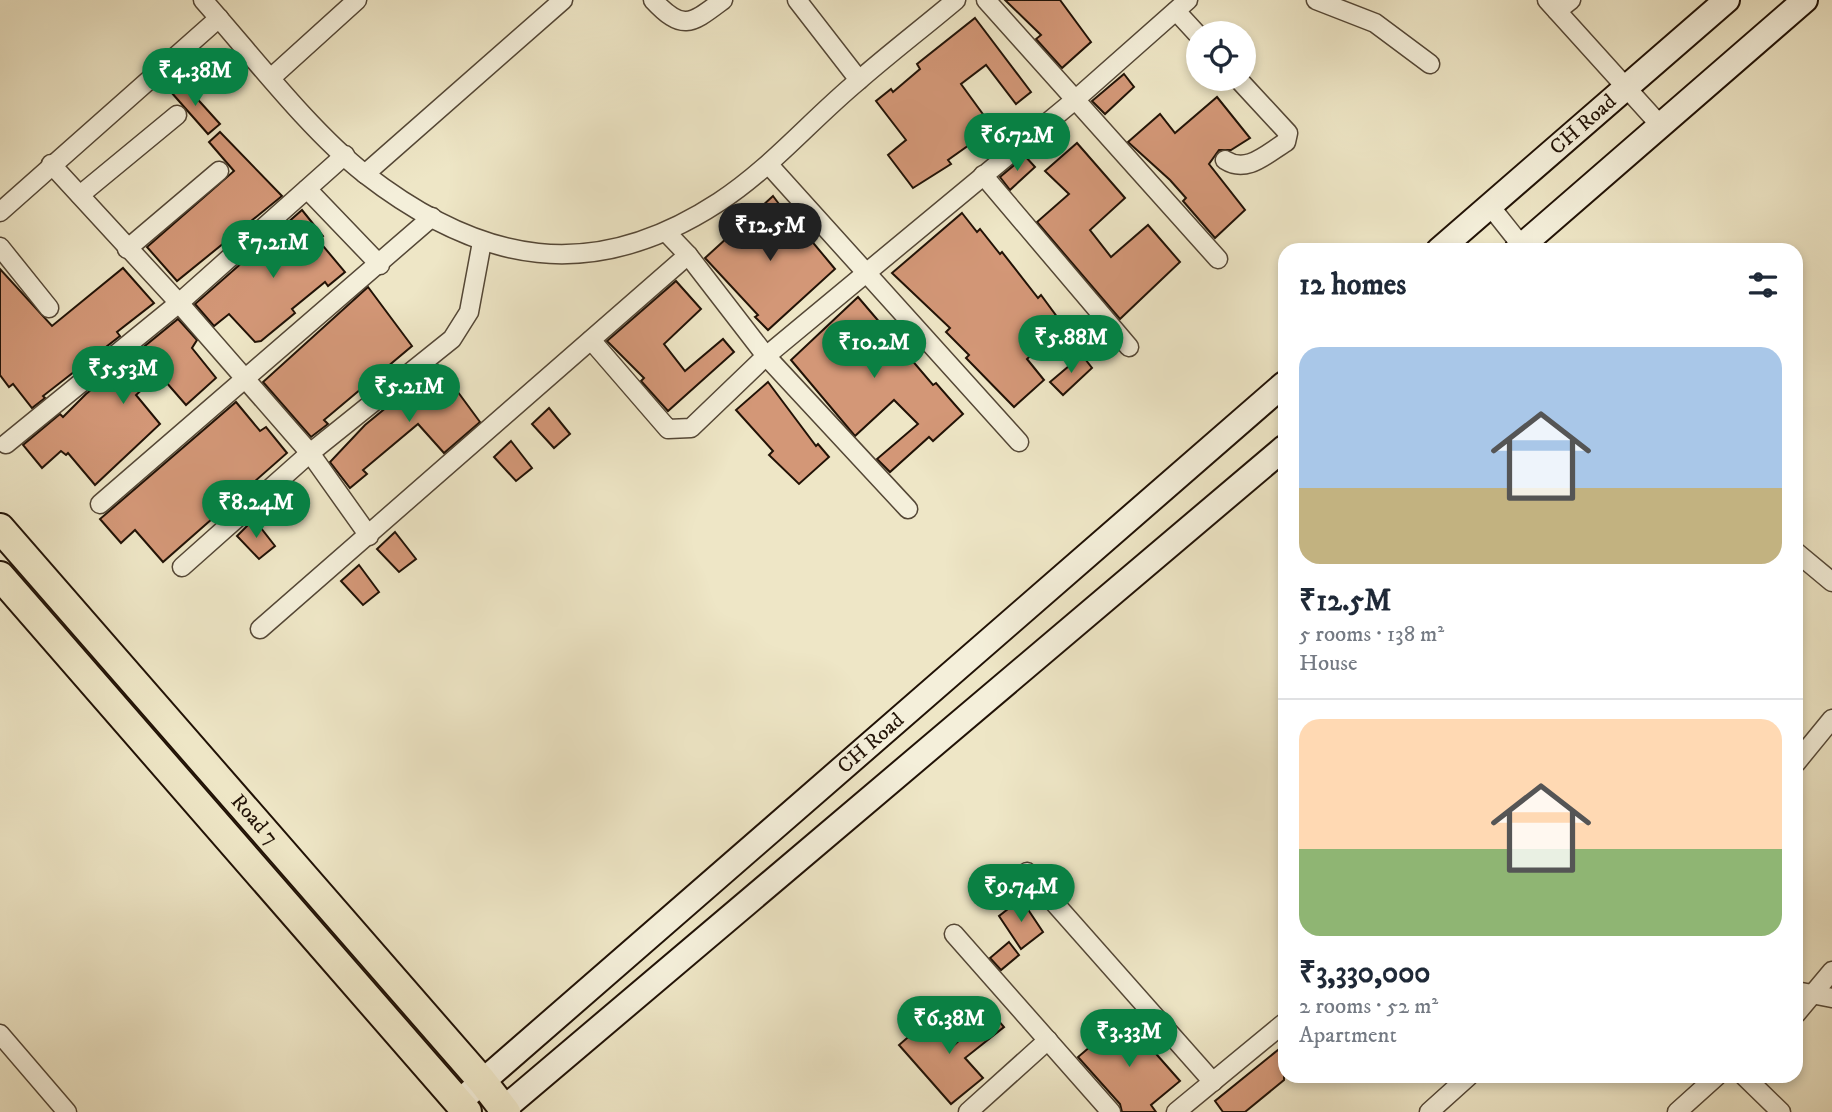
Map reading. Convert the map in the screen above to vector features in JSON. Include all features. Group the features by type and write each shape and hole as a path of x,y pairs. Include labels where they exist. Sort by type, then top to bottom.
{"main road":[{"name":"Road 7","path":"0,528 482,1081 503,1111"},
{"name":"Road 7","path":"0,576 463,1107"}],"street":[{"path":"203,0 272,78 365,174 432,217 482,242 535,255 599,253 666,232 719,202 769,165 859,80 956,0"},
{"path":"272,78 357,0"},
{"path":"365,174 563,0"},
{"path":"653,0 670,18 684,23 697,20 723,0"},
{"path":"797,0 859,80"},
{"path":"986,0 1218,259"},
{"path":"1316,0 1375,23 1430,64"},
{"name":"CH Road","path":"1447,243 1727,0"},
{"path":"1528,243 1805,0"},
{"path":"1558,4 1624,89 1660,125"},
{"path":"591,341 668,429 680,431 691,428 766,356 1076,99 1182,5 1191,21"},
{"path":"0,212 51,164 219,18"},
{"path":"1225,160 1240,167 1248,165 1286,142 1288,137 1288,132 1249,91"},
{"path":"80,195 177,115"},
{"path":"6,444 179,303 345,155"},
{"path":"51,164 179,303 310,453 369,536"},
{"path":"769,165 1019,442"},
{"path":"127,249 219,171"},
{"path":"983,175 1129,346"},
{"path":"307,189 380,265"},
{"path":"1490,206 1517,243"},
{"path":"100,505 380,265 432,217"},
{"path":"666,232 688,255 766,356 908,509"},
{"path":"182,567 310,453 452,339 463,326 469,312 482,242"},
{"path":"0,247 49,309"},
{"path":"260,629 688,255"},
{"name":"CH Road","path":"463,1107 482,1081 1278,389"},
{"name":"CH Road","path":"503,1111 1278,452"},
{"path":"1803,558 1832,582"},
{"path":"1803,754 1832,719"},
{"path":"1027,872 1213,1082"},
{"path":"954,934 1111,1112"},
{"path":"1803,992 1832,971"},
{"path":"1803,993 1832,998"},
{"path":"1176,1112 1278,1028"},
{"path":"0,1034 68,1112"},
{"path":"968,1112 1048,1040"},
{"path":"1440,1109 1463,1083"},
{"path":"1677,1112 1709,1083"},
{"path":"1751,1083 1781,1112"}],"building":[{"path":"1005,0 1060,0 1091,42 1062,68 1036,39 1041,35"},
{"path":"975,18 1031,92 1016,104 986,65 961,84 993,128 948,160 951,164 913,188 888,155 906,140 876,101 891,89 893,92 920,69 917,64"},
{"path":"1124,74 1134,87 1105,114 1092,101"},
{"path":"182,82 220,124 208,134 171,92"},
{"path":"1217,97 1250,138 1231,150 1219,150 1209,164 1245,210 1215,238 1183,201 1186,198 1170,180 1128,142 1160,114 1175,133"},
{"path":"220,132 282,196 177,281 147,247 234,171 209,142"},
{"path":"1077,143 1125,198 1090,230 1111,257 1148,225 1180,262 1120,319 1037,222 1069,194 1045,171"},
{"path":"1025,156 1035,167 1010,190 1000,177"},
{"path":"773,196 802,235 805,233 835,269 768,330 755,317 758,315 705,258"},
{"path":"302,210 323,236 318,240 345,272 328,286 325,282 292,309 295,313 261,341 255,342 229,314 214,326 195,304"},
{"path":"962,213 977,232 980,229 1000,254 1002,252 1038,298 1041,295 1063,325 1027,359 1044,380 1014,407 966,358 969,355 946,332 950,328 892,273"},
{"path":"123,268 154,303 117,332 120,336 43,396 45,398 32,408 13,384 9,387 0,375 0,269 52,326"},
{"path":"676,281 701,309 664,344 685,371 723,339 734,352 668,411 641,381 644,378 607,341"},
{"path":"368,287 412,346 324,420 328,424 311,437 263,382"},
{"path":"858,297 933,385 936,383 963,414 933,441 929,437 890,472 877,459 918,424 894,400 855,436 791,360"},
{"path":"178,319 197,340 192,348 216,378 186,405 159,374 136,395 160,424 95,485 68,453 66,455 61,451 42,468 23,445 60,414 63,417 86,394"},
{"path":"1082,355 1092,368 1063,395 1050,382"},
{"path":"438,365 480,422 444,453 418,424 363,470 367,474 350,488 330,462 365,425"},
{"path":"768,382 816,446 818,444 829,457 799,484 769,455 773,451 736,410"},
{"path":"236,402 260,431 266,427 287,453 163,562 135,530 121,543 100,519"},
{"path":"549,408 570,434 554,448 532,424"},
{"path":"511,441 532,468 516,481 494,457"},
{"path":"254,519 275,546 259,559 237,536"},
{"path":"395,532 416,559 399,572 377,549"},
{"path":"359,565 379,592 363,605 341,581"},
{"path":"1021,899 1043,932 1021,949 999,916"},
{"path":"1009,942 1019,955 1001,970 990,958"},
{"path":"991,1012 1004,1027 965,1058 983,1078 951,1104 899,1045 929,1019 953,1046"},
{"path":"1118,1019 1130,1034 1135,1030 1180,1081 1151,1105 1156,1112 1122,1112 1120,1104 1078,1057 1098,1040 1095,1037"},
{"path":"1278,1050 1278,1083 1280,1083 1245,1112 1223,1112 1215,1101"}]}
